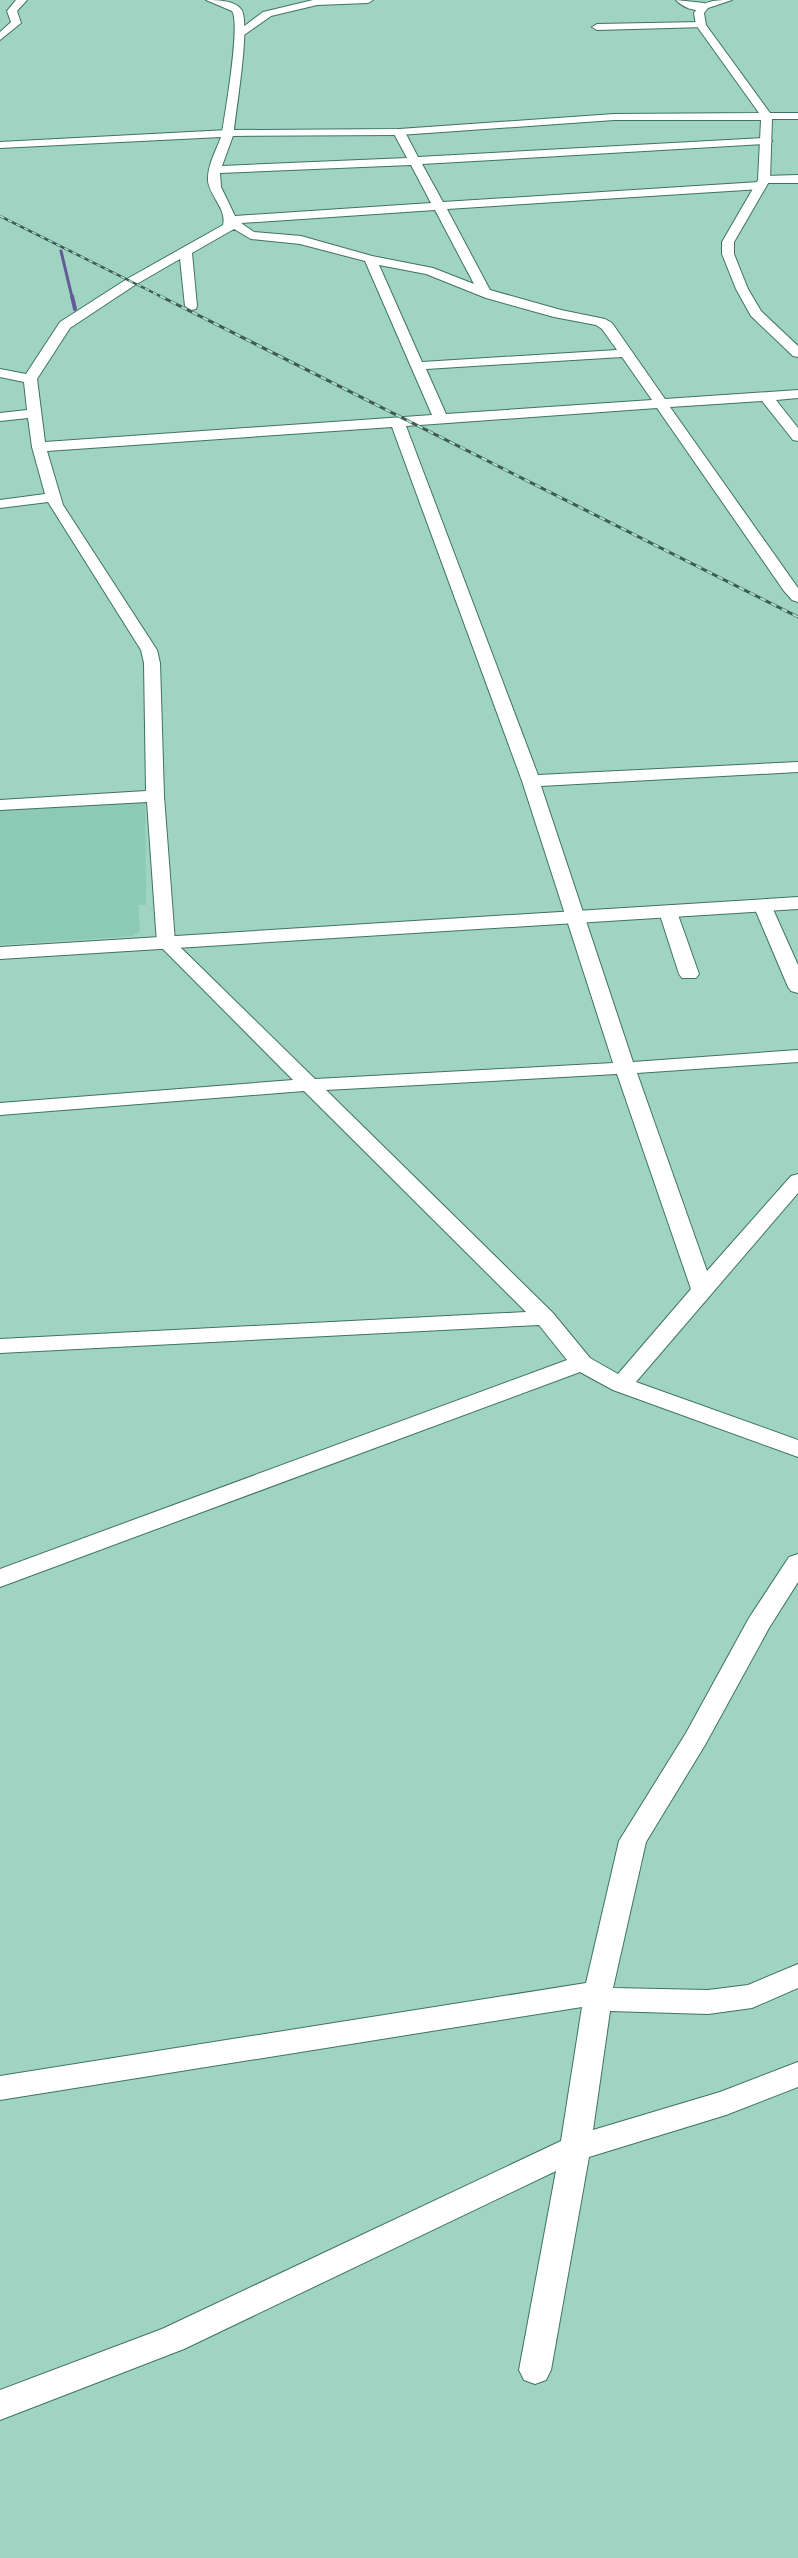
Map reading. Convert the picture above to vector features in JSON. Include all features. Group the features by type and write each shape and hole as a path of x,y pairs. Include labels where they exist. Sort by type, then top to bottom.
{"street":[{"path":"0,37 16,23 12,11 22,0"},
{"path":"211,0 236,9 240,15 240,33 228,133 214,170 214,182 231,221 251,235 301,240 370,259 429,271 485,292 559,314 600,322 607,326 784,581 798,597"},
{"path":"240,33 267,14 274,12 317,2 368,0"},
{"path":"681,0 689,6 704,6 727,0"},
{"path":"704,6 699,13 701,26 767,116 762,182 728,242 728,254 742,289 756,313 798,353"},
{"path":"597,27 701,26"},
{"path":"0,145 228,133 399,132 614,117 798,116"},
{"path":"399,132 417,161 485,292"},
{"path":"214,170 417,161 766,140"},
{"path":"231,221 440,205 623,195 798,179"},
{"path":"231,221 225,231 132,282 65,325 30,379 39,447 56,505 149,650 152,663 155,796 166,942 545,1318 582,1363 621,1385 798,1449"},
{"path":"186,253 191,306"},
{"path":"370,259 416,366 441,419"},
{"path":"416,366 626,353"},
{"path":"0,373 30,379"},
{"path":"39,447 798,394"},
{"path":"766,396 798,437"},
{"path":"0,417 35,413"},
{"path":"398,423 483,646 531,781 574,917 703,1291"},
{"path":"0,504 53,497"},
{"path":"531,781 798,767"},
{"path":"0,805 155,796"},
{"path":"0,952 798,903"},
{"path":"763,906 798,986"},
{"path":"668,912 690,974"},
{"path":"0,1108 309,1085 625,1068 798,1056"},
{"path":"621,1385 798,1180"},
{"path":"0,1346 545,1318"},
{"path":"0,1578 582,1363"},
{"path":"535,2370 576,2148 598,1996 633,1841 696,1738 758,1624 798,1563"},
{"path":"0,2088 598,1996 708,2002 752,1996 798,1975"},
{"path":"0,2405 173,2339 576,2148 726,2103 798,2074"}],"shaded area":[{"path":"145,800 146,905 138,905 140,931 133,936 0,945 0,808"}],"waterway":[{"path":"61,251 72,297"},
{"path":"72,296 75,309"}],"railway":[{"path":"0,216 160,296"},
{"path":"160,296 798,617"}]}
